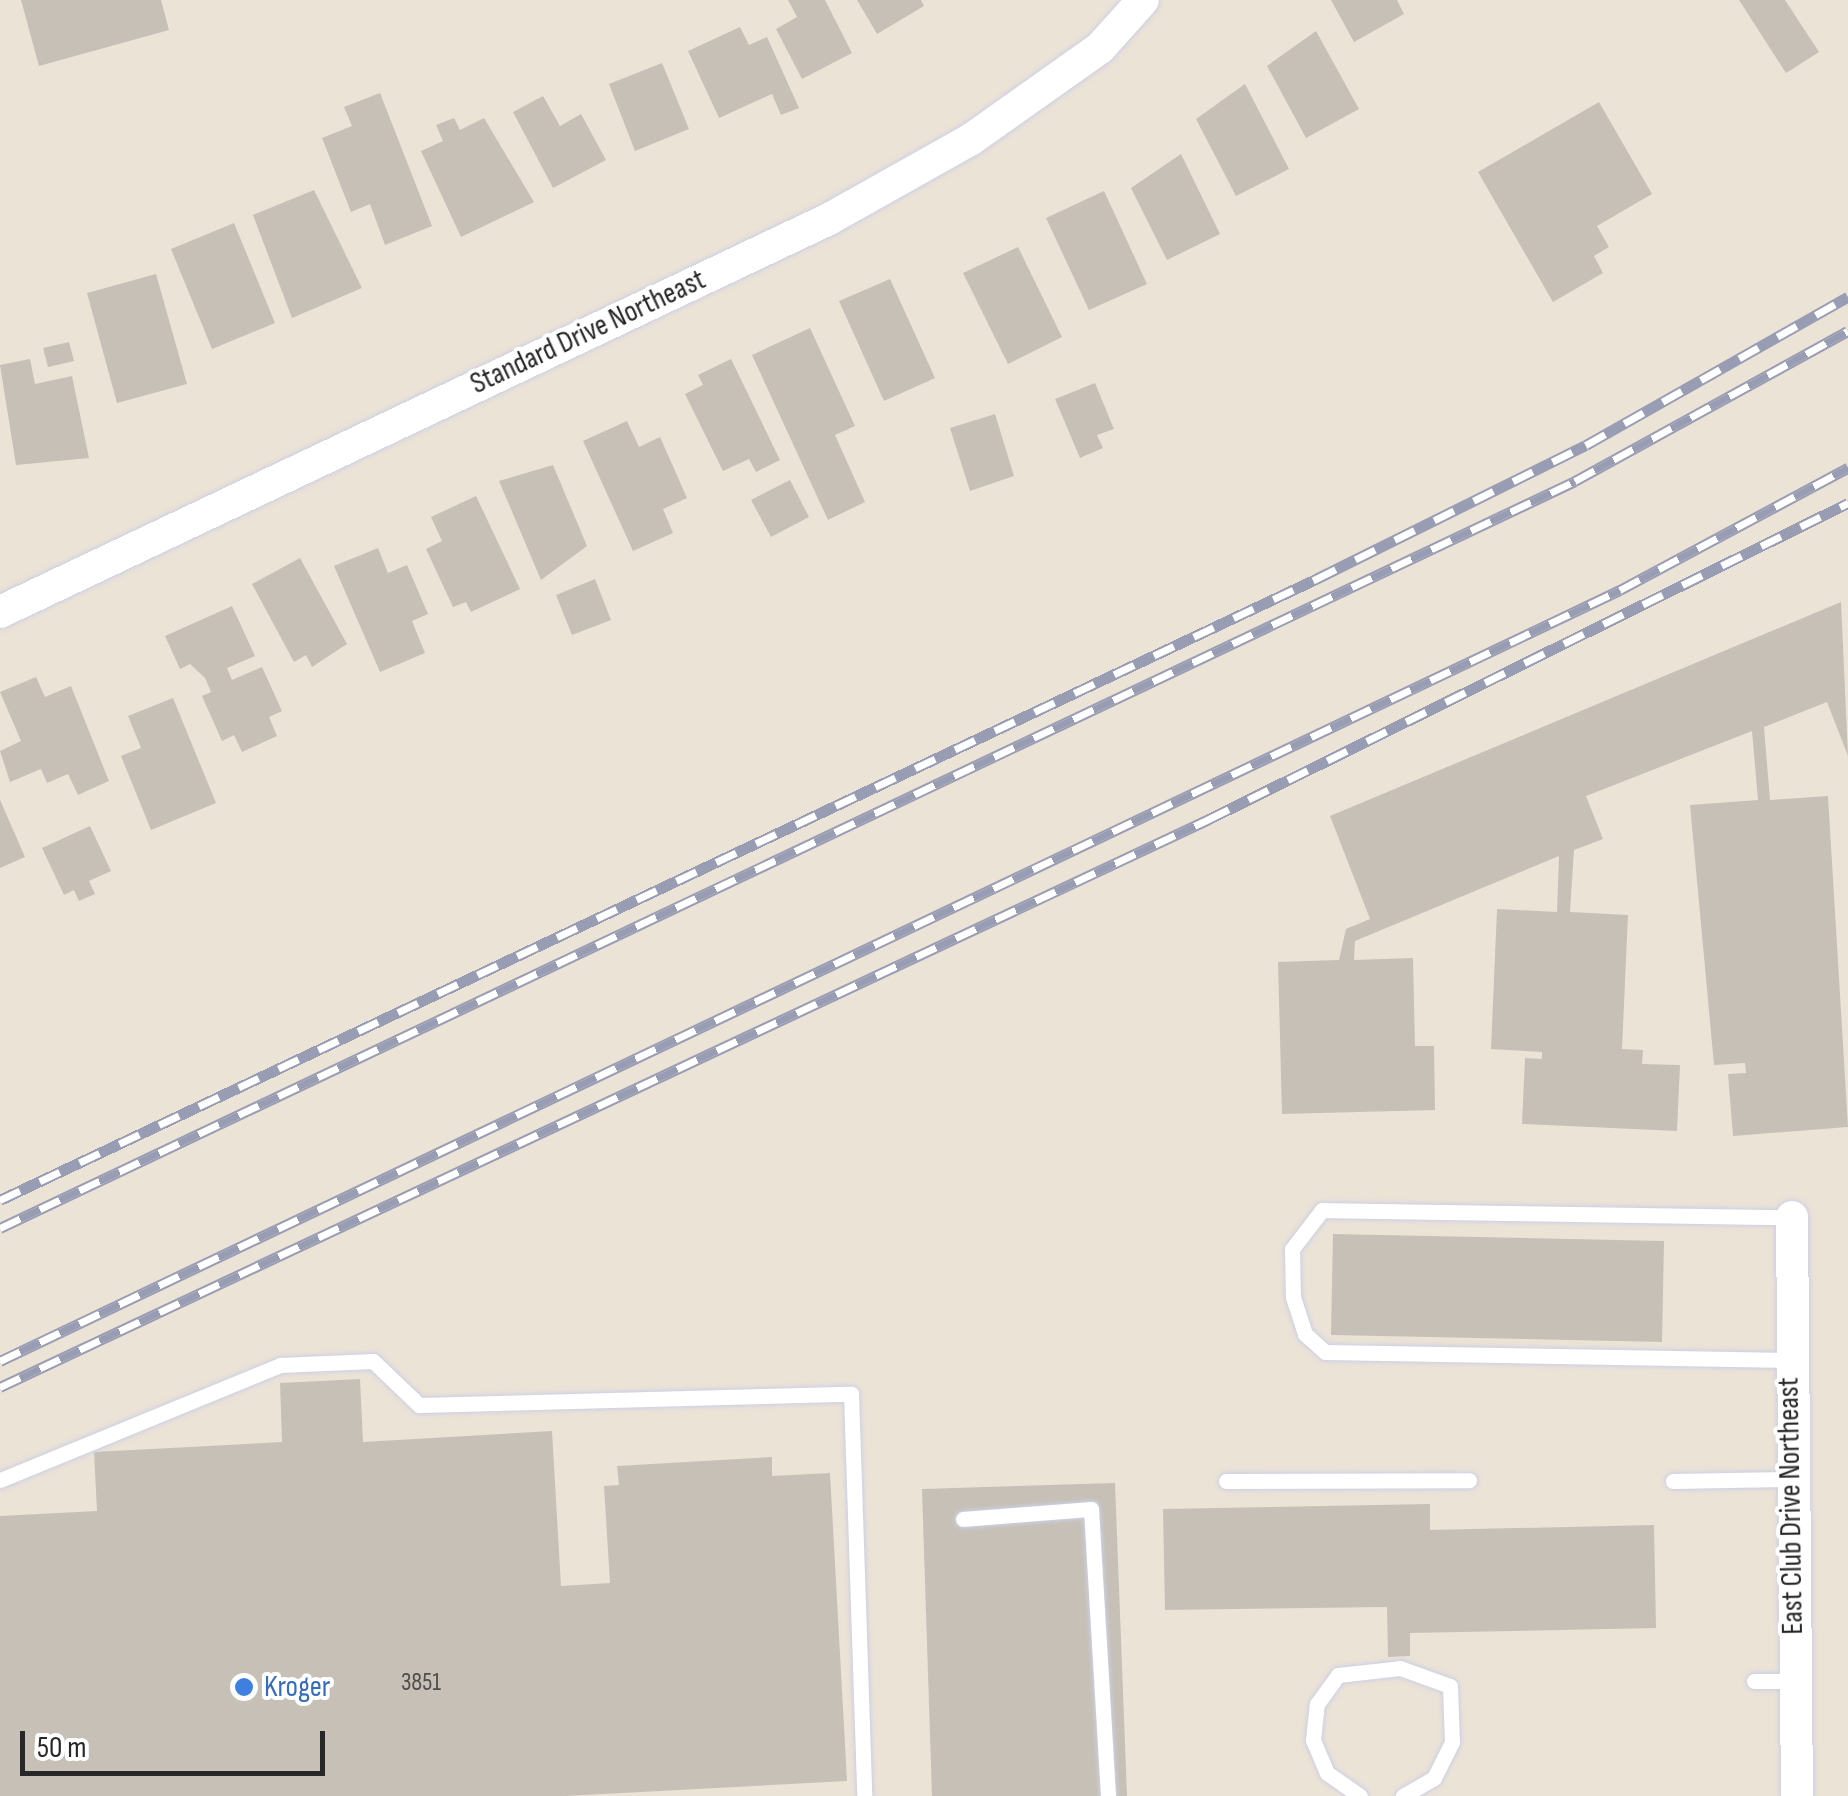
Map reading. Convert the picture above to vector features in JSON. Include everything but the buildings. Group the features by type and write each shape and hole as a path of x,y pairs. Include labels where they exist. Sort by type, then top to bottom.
{"street":[{"name":"Standard Drive Northeast","path":"0,612 829,220 970,140 1100,48 1143,0"},
{"name":"East Club Drive Northeast","path":"1792,1217 1788,1479 1797,1796"}],"lane":[{"path":"1790,1360 1325,1352 1305,1334 1293,1296 1292,1248 1322,1210 1792,1217"},
{"path":"0,1480 280,1365 372,1361 418,1405 851,1394 864,1796"},
{"path":"1674,1481 1788,1479"},
{"path":"1226,1481 1469,1480"},
{"path":"962,1519 1091,1510 1108,1796"},
{"path":"1360,1796 1327,1773 1313,1740 1317,1704 1338,1675 1400,1668 1450,1686 1452,1742 1434,1778 1403,1796"},
{"path":"1754,1682 1793,1682"}],"railway":[{"path":"0,1200 1316,579 1586,445 1848,297"},
{"path":"0,1228 1575,481 1848,331"},
{"path":"0,1361 1620,590 1848,468"},
{"path":"0,1387 1209,819 1848,503"}],"place":[{"name":"Kroger","path":"244,1687"}]}
